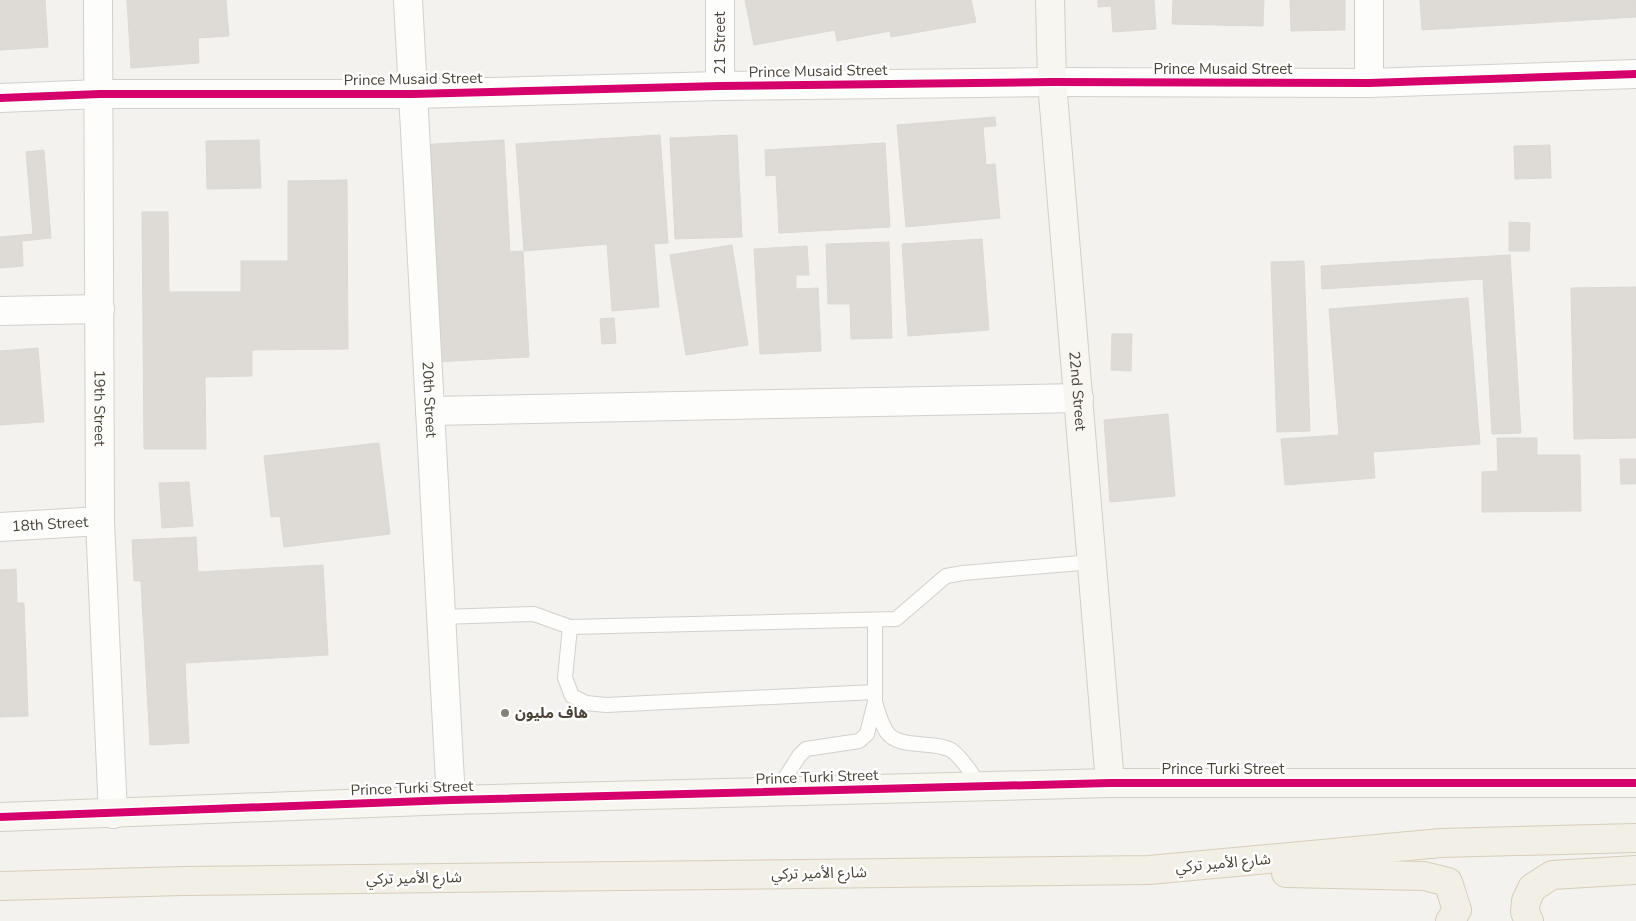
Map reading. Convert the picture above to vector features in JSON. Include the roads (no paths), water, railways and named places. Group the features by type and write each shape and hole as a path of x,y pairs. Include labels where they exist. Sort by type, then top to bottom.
{"main road":[{"name":"شارع الأمير تركي","path":"0,886 183,881 1150,870 1441,844 1636,838"},
{"path":"1150,870 1424,876 1448,882 1457,910 1450,921"},
{"path":"1528,921 1525,912 1526,901 1532,888 1552,875 1636,870"}],"street":[{"name":"19th Street","path":"98,0 100,94 100,521 113,814"},
{"name":"20th Street","path":"408,0 450,800"},
{"name":"21 Street","path":"720,0 720,86"},
{"name":"22nd Street","path":"1050,0 1052,82 1110,782"},
{"path":"1369,0 1369,83"},
{"name":"Prince Musaid Street","path":"0,98 100,94 413,94 720,86 1052,82 1369,83 1636,74"},
{"path":"0,311 100,309"},
{"path":"430,411 1078,398"},
{"name":"18th Street","path":"0,527 100,521"},
{"name":"Prince Turki Street","path":"0,817 450,800 1110,782 1636,783"}],"lane":[{"path":"441,617 534,614 570,627 875,621 896,619 946,576 1092,562"},
{"path":"776,792 799,756 806,749 860,741 867,734 875,697 875,621"},
{"path":"570,627 565,678 572,696 586,703 606,705 875,697"},
{"path":"875,697 886,731 892,738 902,742 932,744 953,751 981,786"}],"place":[{"name":"هاف مليون","path":"505,713"}]}
